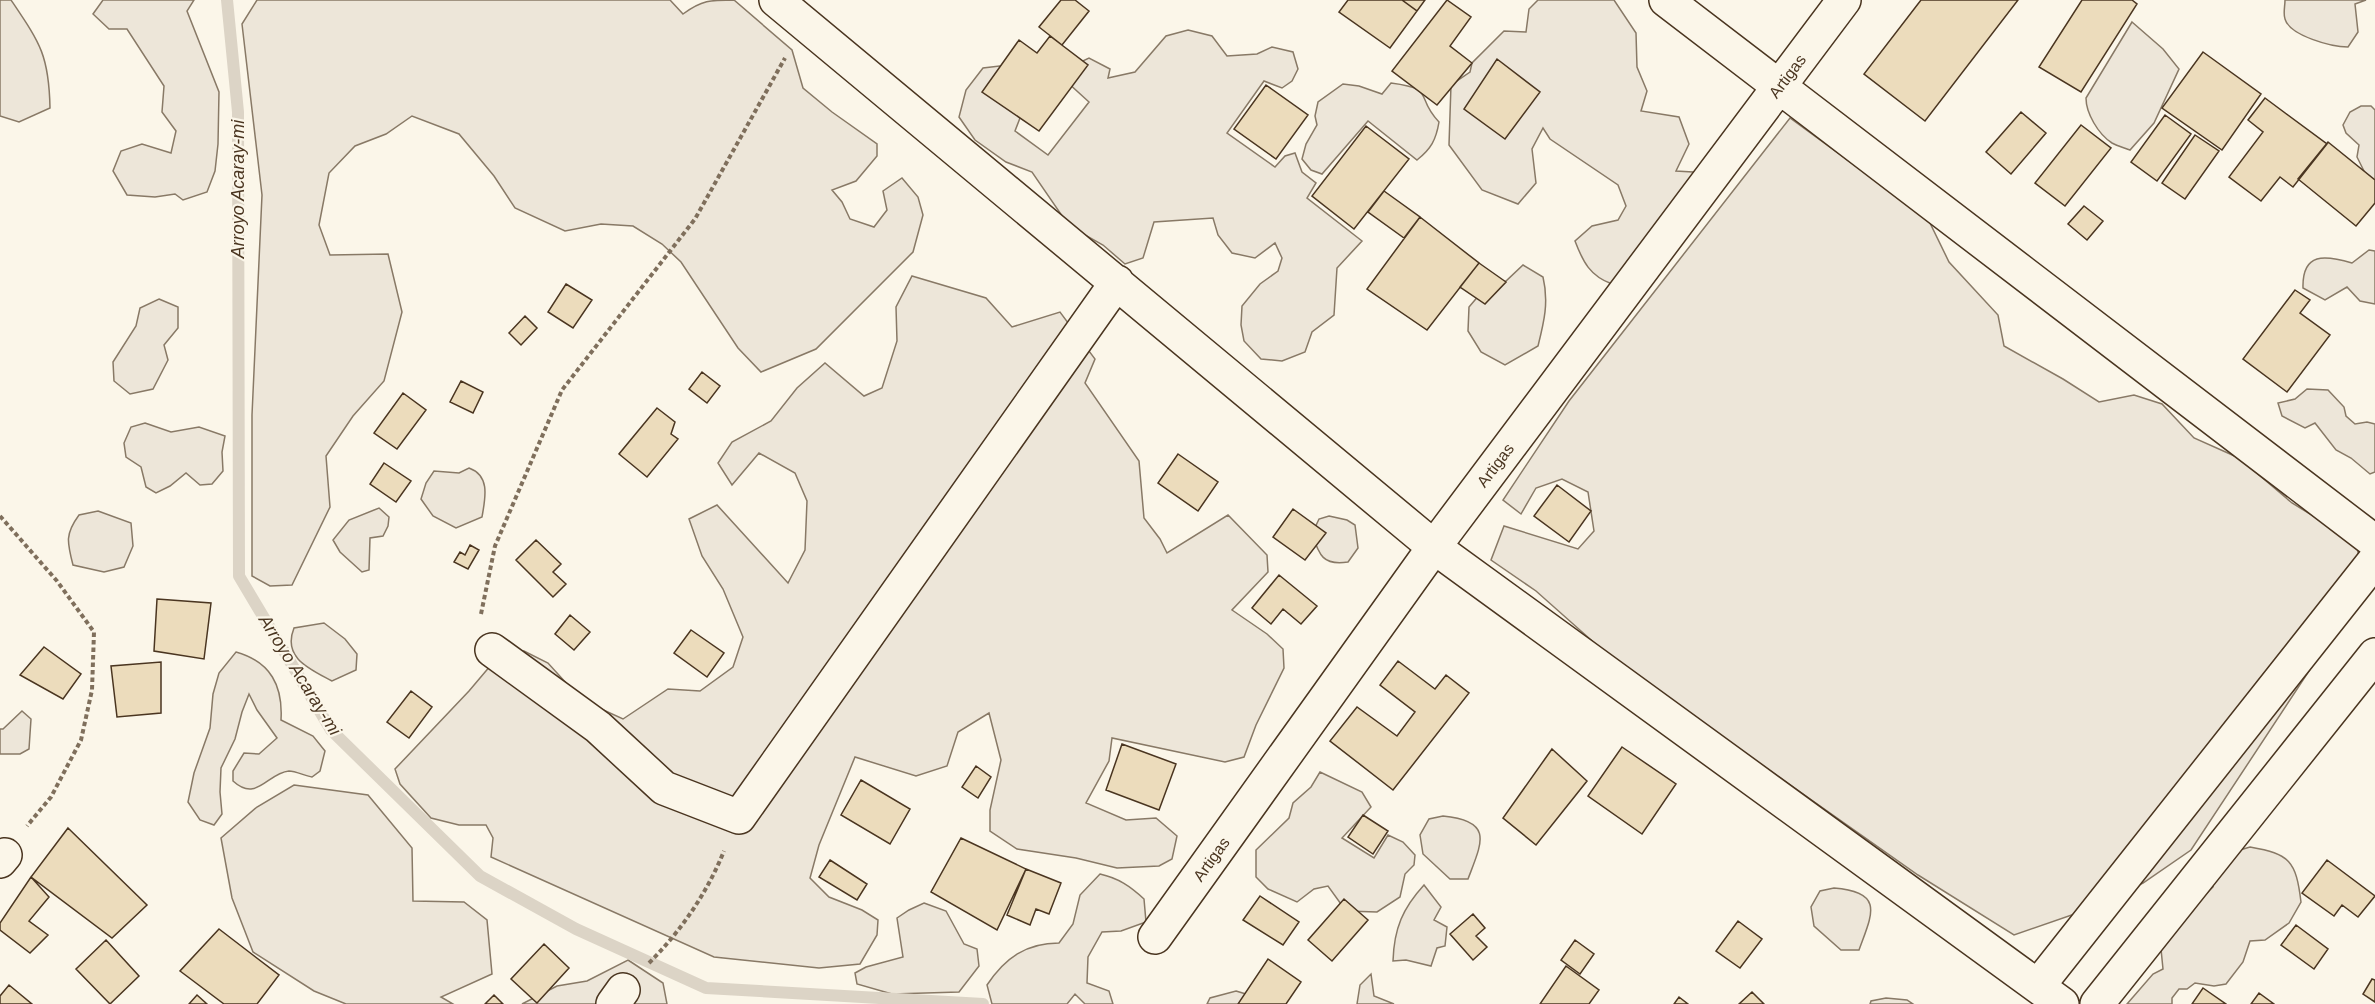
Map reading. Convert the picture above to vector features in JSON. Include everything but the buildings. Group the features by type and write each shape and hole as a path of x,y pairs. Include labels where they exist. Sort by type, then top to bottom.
{"street":[{"path":"776,0 1434,547 2050,995 2375,560"},
{"path":"1666,0 2375,542"},
{"name":"Artigas","path":"1155,937 1434,547 1844,0"},
{"path":"492,650 598,728 664,788 739,817 1117,282"},
{"path":"2097,1004 2375,655"}],"path":[{"path":"492,650 476,635 495,546 562,390 695,219 804,23"},
{"path":"0,516 57,581 94,632 92,690 81,740 51,797 2,858"},
{"path":"667,945 711,883 739,817"}],"shaded area":[{"path":"0,0 11,0 29,28 41,50 48,75 50,108 19,122 0,116"},
{"path":"103,0 194,0 187,11 219,92 215,171 207,192 183,200 175,194 155,197 127,195 113,171 121,151 142,144 171,153 176,131 162,112 164,86 127,29 109,29 93,14"},
{"path":"257,0 670,0 683,14 707,2 734,0 792,50 803,88 877,144 877,156 856,181 832,190 842,202 850,219 874,227 887,210 883,191 902,178 918,197 923,215 913,252 816,349 761,372 738,348 681,262 662,244 633,226 601,224 565,231 515,208 494,176 459,134 412,116 386,134 355,146 329,173 319,225 330,255 388,254 402,312 384,381 353,416 326,456 330,507 292,585 270,586 252,576 252,415 262,195 242,24"},
{"path":"1538,0 1614,0 1636,33 1637,67 1647,91 1641,111 1679,117 1689,144 1676,171 1693,172 1713,189 1612,284 1598,277 1588,267 1575,241 1592,226 1618,220 1626,206 1618,185 1550,139 1543,128 1532,149 1536,183 1518,204 1482,190 1449,145 1451,85 1470,72 1472,63 1504,31 1526,32 1529,9"},
{"path":"2285,0 2366,0 2355,4 2358,32 2348,47 2322,43 2295,31 2285,19"},
{"path":"2132,22 2163,49 2179,69 2154,123 2130,150 2112,143 2102,134 2091,116 2086,98"},
{"path":"1188,30 1212,36 1227,56 1257,54 1272,47 1293,52 1298,69 1292,81 1282,88 1264,81 1227,133 1275,167 1285,156 1295,153 1302,172 1316,183 1307,198 1362,241 1337,268 1334,315 1312,332 1305,352 1282,361 1261,359 1244,341 1241,325 1242,306 1260,284 1278,271 1282,258 1275,243 1255,258 1232,253 1218,235 1213,218 1154,222 1143,258 1125,264 1103,245 1069,226 1032,172 1006,162 975,140 959,117 966,90 983,68 1008,65 1025,105 1015,131 1048,155 1089,102 1066,81 1074,65 1089,58 1110,69 1108,78 1135,72 1166,36"},
{"path":"1391,83 1420,91 1427,106 1439,122 1432,144 1426,152 1417,160 1368,121 1322,174 1311,170 1302,159 1306,144 1317,125 1315,116 1318,102 1343,84 1359,86 1382,94"},
{"path":"2361,106 2371,106 2375,110 2375,180 2368,179 2357,157 2359,145 2346,133 2343,125 2350,112"},
{"path":"1790,118 1928,219 1949,262 1998,315 2004,346 2099,402 2134,395 2162,404 2194,438 2239,458 2292,503 2356,542 2365,587 2333,624 2313,665 2191,850 2143,883 2089,909 2014,935 1918,875 1617,663 1536,591 1491,560 1504,526 1578,549 1594,531 1588,492 1562,479 1536,488 1521,514 1503,500 1569,401"},
{"path":"2369,250 2375,251 2375,304 2360,301 2347,287 2325,300 2303,288 2306,268 2311,262 2317,259 2333,258 2352,263"},
{"path":"1523,265 1543,277 1546,295 1544,320 1538,346 1505,365 1481,352 1468,331 1469,307 1486,287 1506,281"},
{"path":"912,276 986,298 1012,327 1060,312 1095,359 1085,383 1139,461 1144,518 1160,539 1167,553 1228,515 1267,555 1268,572 1232,610 1267,634 1283,649 1284,668 1256,725 1244,757 1225,762 1112,738 1109,761 1086,803 1126,820 1156,818 1177,836 1172,859 1159,866 1117,868 1076,858 1017,849 990,831 990,810 1001,760 989,713 958,732 947,766 916,776 855,757 819,845 810,878 829,897 862,910 878,920 877,935 860,964 819,968 714,957 491,857 493,838 486,825 459,825 431,818 400,784 395,769 469,691 502,652 524,651 548,663 567,684 599,708 623,719 668,689 700,691 733,667 743,637 723,589 702,556 689,519 717,505 788,583 805,550 807,501 795,473 759,453 732,485 718,463 732,442 771,421 797,388 825,363 864,396 882,388 897,341 896,307"},
{"path":"159,299 178,307 178,328 164,345 168,360 153,389 130,394 114,381 113,362 136,326 140,308"},
{"path":"2307,389 2328,390 2344,407 2346,416 2355,424 2367,422 2375,424 2375,472 2370,474 2351,458 2336,450 2315,423 2305,428 2282,416 2278,403 2295,399"},
{"path":"145,423 171,432 199,427 225,436 222,452 223,471 212,484 200,485 186,473 170,486 156,493 146,487 141,467 126,457 124,443 131,427"},
{"path":"469,468 481,476 484,482 482,517 456,528 433,516 421,499 426,483 434,471 459,473"},
{"path":"379,508 389,517 388,526 383,536 370,538 369,570 362,572 340,552 333,540 349,520"},
{"path":"98,511 131,523 133,546 124,567 104,572 73,565 68,539 71,528 79,515"},
{"path":"1329,516 1347,520 1355,525 1358,548 1348,562 1327,560 1317,548 1312,534 1319,519"},
{"path":"324,623 345,639 357,654 356,670 332,681 307,667 295,655 292,647 291,638 294,628"},
{"path":"236,652 258,662 272,677 280,696 281,720 313,736 325,751 320,771 312,777 289,771 249,789 233,781 233,771 244,753 259,754 277,738 257,710 249,694 235,739 221,768 222,814 214,825 200,820 188,802 194,773 210,728 213,694 219,673"},
{"path":"22,711 31,719 29,749 20,754 0,754 0,729 3,729"},
{"path":"1320,772 1362,792 1371,807 1342,838 1374,858 1388,835 1403,842 1415,855 1414,865 1405,874 1400,897 1377,912 1346,911 1328,886 1314,889 1297,902 1268,889 1256,877 1256,850 1289,818 1293,803 1311,787"},
{"path":"294,785 368,795 412,848 413,901 464,902 487,920 492,974 441,997 453,1004 346,1004 314,991 253,952 232,898 221,838 257,807"},
{"path":"1443,816 1459,819 1477,828 1480,844 1468,879 1450,879 1423,854 1420,835 1429,819"},
{"path":"2250,847 2274,853 2289,862 2293,868 2297,877 2301,902 2289,923 2265,940 2250,941 2243,962 2226,984 2214,986 2195,983 2187,989 2179,989 2172,998 2172,1004 2127,1004 2153,974 2163,969 2160,939 2213,887 2216,867 2230,853"},
{"path":"1100,874 1124,883 1144,899 1146,922 1121,931 1102,932 1088,957 1087,983 1109,991 1113,1004 1085,1004 1075,994 1067,1004 992,1004 987,985 994,975 1009,960 1026,949 1059,943 1073,924 1080,895"},
{"path":"1424,885 1441,907 1434,920 1447,927 1445,946 1437,948 1431,966 1406,960 1393,961 1395,938 1401,919 1410,902"},
{"path":"1834,888 1861,894 1868,900 1871,907 1868,926 1859,950 1841,950 1814,926 1811,907 1820,891"},
{"path":"924,903 946,911 964,944 977,949 979,966 959,992 892,994 857,984 855,973 866,967 903,957 897,918"},
{"path":"628,960 663,983 667,1004 522,1004 557,986 587,981"},
{"path":"1371,974 1374,996 1394,1004 1357,1004 1360,985"},
{"path":"1236,991 1273,1004 1207,1004 1210,998"},
{"path":"1886,998 1907,1000 1913,1004 1870,1004 1871,1001"}],"waterway":[{"name":"Arroyo Acaray-mi","path":"227,0 238,112 239,576 331,730 480,876 576,929 706,988 983,1004"}]}
